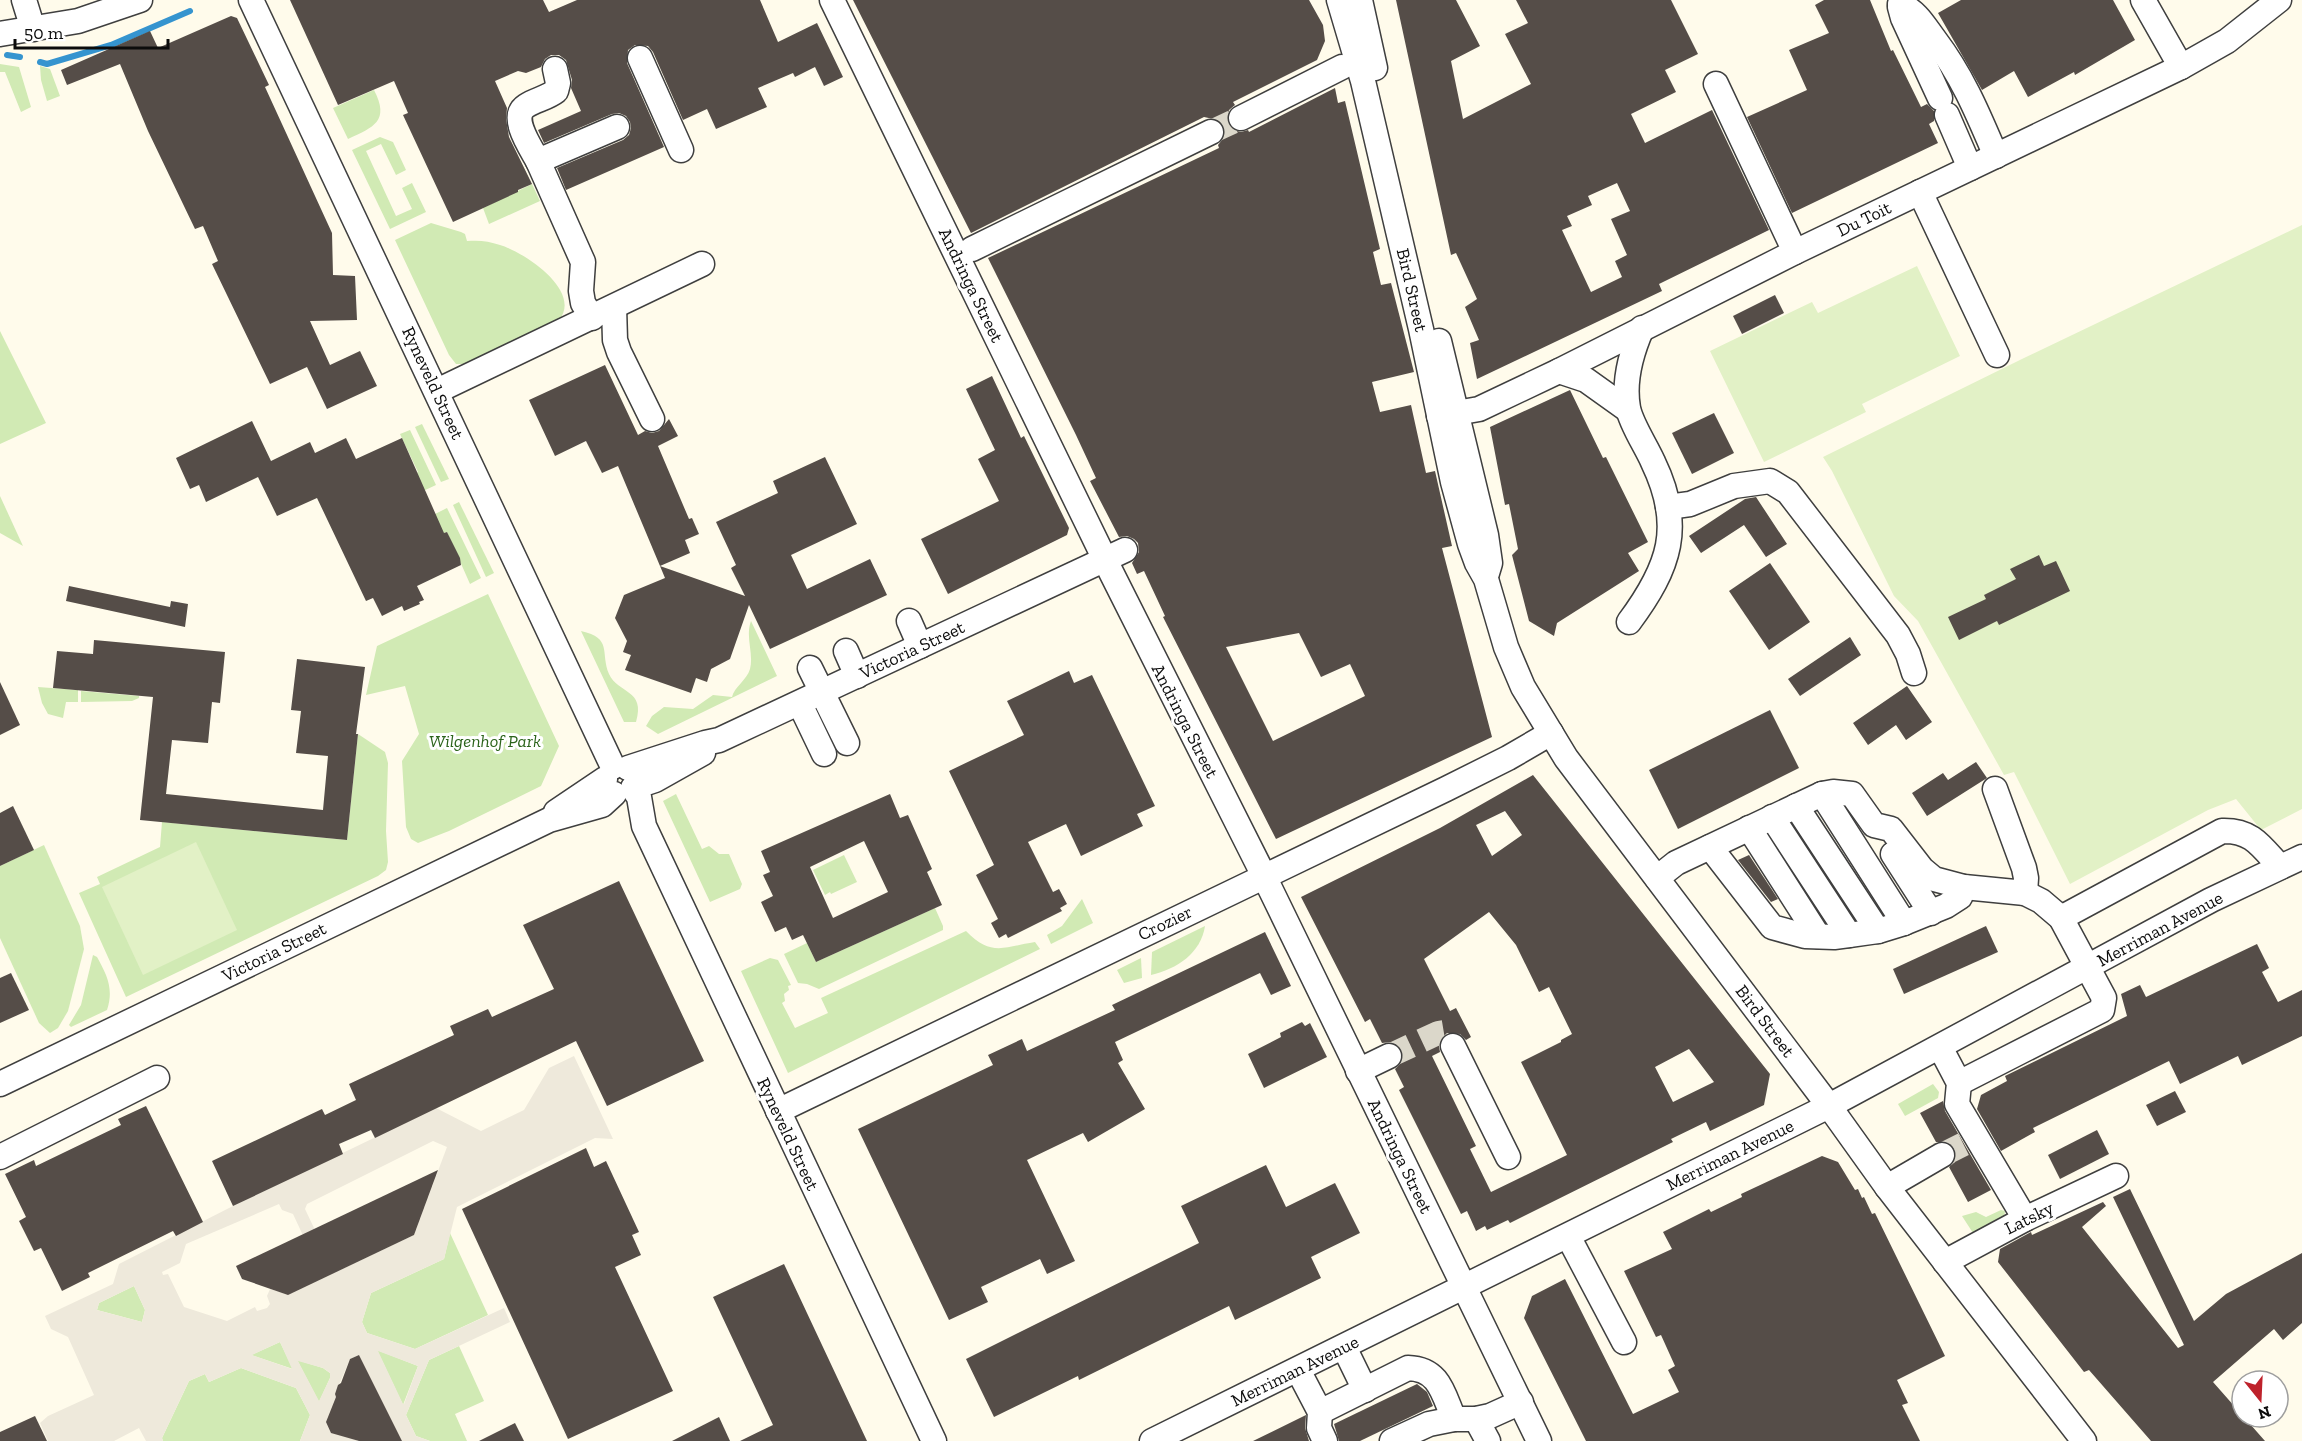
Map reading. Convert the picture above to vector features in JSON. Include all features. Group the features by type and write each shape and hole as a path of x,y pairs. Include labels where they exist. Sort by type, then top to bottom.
{"street":[{"path":"24,0 33,28"},
{"path":"0,34 78,21 140,0"},
{"name":"Ryneveld Street","path":"251,0 620,783 624,812 644,826 934,1441"},
{"name":"Andringa Street","path":"832,0 1114,555 1264,876 1539,1441"},
{"name":"Bird Street","path":"1339,0 1363,81 1421,329 1489,551 1490,563 1486,579 1506,647 1519,677 1566,758 1829,1106 1887,1187 2084,1441"},
{"name":"Bird Street","path":"1360,0 1447,414"},
{"path":"2143,0 2181,67"},
{"name":"Du Toit","path":"1447,414 1479,409 1795,252 2181,67 2227,41 2279,0"},
{"path":"1898,2 1970,168"},
{"path":"1898,2 1915,12 1956,68 1996,156"},
{"path":"640,58 681,150"},
{"path":"1241,117 1342,67"},
{"path":"555,69 558,83 556,91 526,106 519,114 519,121 583,262 581,291 583,303 592,318"},
{"path":"1716,84 1795,252"},
{"path":"538,161 617,127"},
{"path":"972,249 1211,132"},
{"path":"1920,192 1997,355"},
{"path":"437,391 702,264"},
{"path":"614,307 615,340 619,352 652,419"},
{"path":"1629,622 1647,598 1663,565 1668,550 1671,519 1662,482 1628,410 1628,372 1633,350 1642,328"},
{"path":"1559,371 1586,380 1628,410"},
{"path":"1668,507 1690,504 1734,486 1770,480 1788,492 1898,635 1908,654 1914,673"},
{"name":"Victoria Street","path":"0,1084 549,820 558,810 620,783 655,780 678,769 719,740 1114,555"},
{"path":"909,621 920,646"},
{"path":"846,651 857,676"},
{"path":"810,668 847,743"},
{"path":"800,704 824,754"},
{"name":"Crozier","path":"778,1112 1446,789 1508,758 1551,733"},
{"path":"1995,789 2024,868 2025,893"},
{"path":"1657,878 1676,863 1772,817 1852,794 1874,825 1891,829 1922,869 1934,879 1964,887 2025,893 2041,900 2061,918 2104,998 2102,1010 1959,1083"},
{"path":"1772,817 1862,929"},
{"path":"1772,817 1862,929"},
{"path":"1772,817 1862,929"},
{"path":"1772,817 1862,929"},
{"path":"1862,929 1874,825"},
{"path":"2061,918 2222,831 2239,830 2252,838 2280,867"},
{"name":"Merriman Avenue","path":"1152,1441 1829,1106 2211,900 2302,857"},
{"path":"1862,929 1960,897 1964,887"},
{"path":"1453,1046 1508,1157"},
{"path":"1940,1047 1959,1083 1957,1104 1971,1140 2025,1219"},
{"path":"1358,1071 1389,1056"},
{"path":"0,1157 157,1078"},
{"path":"1887,1187 1942,1155"},
{"name":"Latsky","path":"1945,1262 2025,1219 2116,1176"},
{"path":"1568,1236 1624,1342"},
{"path":"1344,1347 1365,1390"},
{"path":"1320,1412 1408,1368 1420,1368 1432,1374 1465,1419 1488,1441"},
{"path":"1298,1370 1320,1412 1319,1428 1325,1441"},
{"path":"1392,1441 1429,1424 1490,1416 1521,1402"}],"green space":[{"path":"0,64 19,67 31,107 21,112 5,72 0,72"},
{"path":"40,66 50,69 60,96 47,101"},
{"path":"374,90 380,109 377,122 348,139 333,108"},
{"path":"380,137 393,142 406,170 396,175 381,144 366,151 396,216 412,209 402,188 412,183 426,212 390,229 352,150"},
{"path":"532,184 540,201 489,224 483,208"},
{"path":"431,223 465,234 467,241 488,242 510,249 536,264 557,285 563,297 564,309 559,320 477,359 465,364 456,364 449,355 395,240"},
{"path":"2302,225 2302,809 2261,830 2236,799 2208,810 2070,884 2014,772 2004,775 1918,621 1894,596 1823,457"},
{"path":"1917,266 1960,356 1862,404 1866,412 1764,462 1710,351 1812,302 1818,313"},
{"path":"0,331 46,423 0,444"},
{"path":"422,424 449,479 441,482 415,427"},
{"path":"410,430 436,485 421,492 414,475 418,472 400,434"},
{"path":"0,496 23,546 0,533"},
{"path":"459,502 494,573 486,577 453,505"},
{"path":"447,508 481,578 470,584 447,532 442,534 433,515"},
{"name":"Wilgenhof Park","path":"488,594 559,746 541,786 449,831 418,843 411,839 406,827 402,761 419,734 405,686 366,695 377,646"},
{"path":"751,621 777,676 658,734 646,726 652,716 664,707 693,709 713,695 732,697 750,669 749,627"},
{"path":"581,631 591,634 602,642 609,674 618,685 630,693 637,703 636,722 624,722"},
{"path":"38,687 78,690 78,702 66,702 63,718 48,714 42,703"},
{"path":"81,691 139,696 139,698 132,701 81,702"},
{"path":"358,734 385,752 388,763 386,831 388,862 386,870 378,876 126,997 79,893 100,884 97,877 160,847 162,822 347,840"},
{"path":"676,794 702,849 709,846 719,854 729,854 742,884 740,889 710,902 663,801"},
{"path":"196,842 237,930 143,975 102,887"},
{"path":"44,845 80,926 84,949 68,1011 58,1028 50,1033 39,1023 0,938 0,866"},
{"path":"844,855 857,882 825,895 813,870"},
{"path":"1082,899 1093,923 1051,944 1047,935 1062,926"},
{"path":"935,908 943,930 819,989 798,983 784,954 807,943 816,962"},
{"path":"1205,926 1203,936 1193,952 1170,969 1151,975 1152,952"},
{"path":"966,931 975,939 991,947 1006,948 1035,942 1040,949 788,1073 741,971 770,958 778,960 791,985 784,994 785,1001 782,1003 795,1028 828,1013 821,998"},
{"path":"93,955 97,957 104,970 110,989 107,1010 71,1027 69,1025 81,1005"},
{"path":"1141,958 1142,978 1124,983 1117,970"},
{"path":"1933,1084 1939,1092 1938,1098 1905,1116 1898,1104"},
{"path":"2001,1210 2005,1211 2004,1218 1973,1233 1962,1216 1976,1212 1986,1217"},
{"path":"450,1233 488,1315 415,1349 367,1333 362,1322 371,1293 444,1259"},
{"path":"134,1286 145,1310 142,1322 97,1310 99,1303"},
{"path":"280,1342 293,1369 251,1355"},
{"path":"459,1346 484,1401 455,1414 467,1441 430,1441 416,1436 406,1415 429,1360"},
{"path":"377,1350 418,1366 403,1405"},
{"path":"297,1360 323,1368 330,1373 319,1402"},
{"path":"241,1368 296,1388 310,1415 300,1441 163,1441 162,1438 189,1381 205,1374 209,1382"}],"shaded area":[{"path":"574,1056 613,1139 595,1138 457,1207 444,1259 371,1293 362,1322 367,1333 415,1349 504,1308 510,1322 429,1360 406,1415 416,1436 430,1441 402,1441 359,1355 350,1359 335,1394 357,1441 300,1441 310,1415 296,1388 241,1368 209,1382 205,1374 189,1381 162,1438 163,1441 146,1441 139,1428 114,1441 48,1441 40,1423 48,1416 94,1395 68,1337 51,1329 45,1316 113,1284 119,1264 436,1108 481,1131 524,1110 549,1068","holes":["433,1141 447,1147 414,1235 340,1270 333,1268 305,1209 307,1204","279,1204 282,1210 293,1214 321,1274 288,1294 270,1289 267,1296 270,1304 267,1308 257,1311 255,1307 227,1321 184,1307 168,1274 163,1275 162,1272 180,1263 186,1244","134,1286 145,1310 142,1322 97,1310 99,1303","280,1342 292,1369 252,1355","378,1351 418,1366 403,1404","298,1361 323,1368 330,1373 330,1378 319,1401"]}],"building":[{"path":"290,0 543,0 549,12 577,0 760,0 778,42 817,23 843,77 824,86 815,67 795,77 793,73 758,88 767,107 716,129 707,109 683,120 653,52 648,46 635,45 628,50 627,63 664,147 566,190 557,168 623,140 629,135 631,128 626,116 619,113 612,114 544,143 538,130 581,111 571,88 572,80 566,60 559,55 551,55 545,59 541,67 526,73 518,71 495,81 507,108 509,137 532,184 453,222 403,115 408,113 394,81 338,105"},
{"path":"853,0 1309,0 1323,25 1325,41 1317,60 1233,102 1235,105 1229,110 1228,124 1234,130 1241,132 1248,130 1249,132 1335,88 1338,103 1345,101 1380,249 1373,252 1381,285 1391,283 1414,372 1372,382 1380,412 1411,405 1426,473 1435,471 1452,546 1442,548 1492,737 1276,839 1163,617 1165,616 1144,571 1137,574 1132,563 1139,552 1138,543 1127,536 1119,537 1090,481 1096,478 1076,435 988,258 1219,148 1218,145 1225,134 1223,125 1218,120 1204,117 971,233","holes":["1299,633 1321,677 1350,664 1365,696 1273,741 1226,647"]},
{"path":"1396,0 1456,0 1480,46 1451,61 1463,119 1531,84 1505,34 1528,23 1516,0 1671,0 1698,54 1665,70 1676,92 1631,114 1645,143 1712,110 1769,230 1659,284 1662,291 1477,379 1470,343 1479,340 1465,307 1477,299 1456,253 1451,255","holes":["1617,183 1630,211 1611,219 1627,255 1615,261 1622,277 1591,292 1562,230 1572,226 1567,216 1592,205 1588,196"]},
{"path":"1824,0 1870,0 1891,51 1893,50 1921,107 1927,104 1934,111 1934,121 1929,124 1938,143 1792,213 1747,117 1807,90 1789,50 1829,33 1815,5"},
{"path":"1961,0 2113,0 2135,40 2075,75 2074,72 2028,97 2014,71 1982,90 1938,13"},
{"path":"231,16 237,18 269,85 265,87 332,233 333,275 355,276 357,320 310,321 330,365 360,351 377,386 327,409 307,367 270,384 212,264 218,261 203,226 195,229 148,131 120,64 67,85 61,70 150,31 158,48"},
{"path":"1775,295 1784,313 1742,334 1733,316"},
{"path":"605,365 638,435 645,431 652,433 659,431 669,419 678,436 658,446 689,519 692,518 699,534 685,540 690,553 660,566 618,466 602,473 586,441 555,456 529,400"},
{"path":"992,376 1021,438 1024,436 1069,528 1067,535 948,594 921,539 999,501 978,459 995,450 966,389"},
{"path":"1570,390 1648,542 1628,553 1639,571 1557,623 1554,636 1529,621 1512,555 1518,549 1509,504 1505,505 1490,427"},
{"path":"1714,413 1734,453 1692,474 1672,433"},
{"path":"252,421 271,461 310,442 315,453 346,438 356,459 402,438 444,533 447,532 460,558 461,565 417,586 424,600 419,602 420,604 404,611 402,606 382,616 373,598 366,601 317,498 277,516 258,477 206,502 199,485 190,489 176,458"},
{"path":"825,457 857,524 791,555 807,589 870,559 887,595 770,649 749,605 730,659 711,669 707,682 696,678 691,693 625,670 631,655 623,652 627,641 615,618 624,595 665,578 660,566 745,596 731,568 736,565 716,522 778,493 773,481"},
{"path":"1756,497 1787,544 1766,557 1744,525 1701,553 1689,536 1745,499"},
{"path":"2039,555 2044,566 2056,561 2070,591 1999,625 1997,621 1959,640 1948,617 1986,599 1984,595 2016,579 2010,569"},
{"path":"1770,563 1810,622 1769,650 1729,591"},
{"path":"69,586 170,607 171,601 188,604 185,627 66,601"},
{"path":"1850,637 1861,655 1800,696 1788,679"},
{"path":"94,640 225,652 220,703 212,702 208,743 172,740 166,794 323,810 328,756 296,753 301,711 291,710 297,659 365,667 356,734 358,734 347,840 140,820 153,697 53,688 57,651 93,654"},
{"path":"1069,671 1074,683 1092,675 1155,806 1137,814 1143,826 1081,856 1066,824 1028,842 1053,892 1059,889 1067,904 1060,908 1062,911 1008,938 1006,934 999,938 991,923 998,919 976,875 994,865 949,771 1024,735 1007,701"},
{"path":"0,682 20,725 0,735"},
{"path":"1907,686 1932,722 1906,740 1896,725 1868,745 1853,723"},
{"path":"1770,710 1799,768 1678,829 1649,770"},
{"path":"1976,762 1987,778 1927,816 1912,793 1943,773 1948,780"},
{"path":"1533,775 1770,1074 1764,1105 1710,1131 1706,1122 1671,1139 1673,1142 1510,1223 1508,1220 1487,1230 1485,1226 1476,1231 1467,1211 1461,1214 1399,1090 1404,1087 1395,1069 1403,1058 1402,1049 1391,1042 1382,1043 1370,1019 1365,1022 1301,897 1440,828","holes":["1505,811 1522,835 1492,856 1476,825","1489,912 1516,945 1539,992 1549,987 1572,1034 1521,1062 1567,1155 1491,1192 1470,1149 1476,1146 1432,1056 1440,1052 1441,1039 1447,1033 1460,1034 1466,1040 1471,1037 1456,1008 1450,1011 1424,959","1689,1049 1714,1082 1673,1102 1655,1067"]},
{"path":"890,794 900,818 908,815 932,869 927,872 942,905 816,962 803,935 792,940 786,927 775,932 761,902 773,896 763,875 770,872 761,851","holes":["864,841 888,892 833,918 810,867"]},
{"path":"13,806 34,850 0,866 0,813"},
{"path":"1749,855 1778,899 1771,902 1738,860"},
{"path":"619,881 704,1061 607,1106 576,1041 375,1138 371,1130 339,1144 343,1154 233,1206 212,1161 322,1109 325,1115 356,1100 349,1084 454,1035 450,1026 488,1009 492,1017 554,989 523,925"},
{"path":"1986,926 1998,952 1904,994 1893,969"},
{"path":"1265,932 1291,986 1271,995 1260,973 1115,1042 1123,1060 1118,1063 1145,1109 1088,1142 1083,1133 1027,1160 1075,1261 1047,1274 1040,1259 981,1287 988,1302 949,1320 858,1129 993,1065 988,1055 1022,1039 1027,1051 1115,1010 1112,1005"},
{"path":"2257,944 2269,968 2262,972 2278,1002 2302,990 2302,1036 2242,1065 2238,1056 2180,1084 2169,1061 2033,1128 2035,1132 2001,1151 1977,1109 1981,1095 2007,1081 2005,1076 2127,1016 2121,994 2140,985 2146,997"},
{"path":"11,973 29,1010 0,1023 0,978"},
{"path":"1302,1022 1305,1026 1310,1023 1327,1057 1264,1088 1248,1054 1281,1037 1280,1033"},
{"path":"2175,1091 2186,1112 2157,1126 2146,1105"},
{"path":"1943,1101 1945,1111 1991,1190 1968,1202 1949,1167 1955,1162 1955,1148 1949,1142 1936,1142 1920,1113"},
{"path":"146,1106 203,1222 176,1236 173,1231 88,1273 90,1277 62,1291 41,1248 34,1251 19,1221 26,1217 5,1174 34,1160 36,1166 121,1125 118,1119"},
{"path":"2097,1130 2109,1154 2060,1179 2048,1155"},
{"path":"586,1148 594,1167 606,1161 639,1232 632,1235 641,1255 615,1267 673,1391 568,1439 462,1209"},
{"path":"1822,1156 1838,1162 1855,1190 1858,1189 1862,1198 1864,1197 1872,1214 1875,1213 1945,1356 1897,1380 1908,1403 1902,1405 1920,1441 1586,1441 1524,1318 1532,1296 1565,1279 1633,1414 1679,1392 1668,1370 1675,1366 1661,1335 1656,1337 1624,1271 1672,1249 1663,1232 1709,1209 1711,1212 1742,1197 1741,1194"},
{"path":"1266,1165 1286,1207 1335,1183 1360,1233 1311,1257 1321,1278 1235,1320 1229,1306 1079,1380 1078,1376 994,1417 966,1359 1199,1243 1181,1206"},
{"path":"438,1170 414,1235 288,1295 242,1279 236,1266"},
{"path":"2130,1189 2194,1321 2226,1294 2302,1253 2302,1323 2283,1340 2274,1329 2213,1382 2230,1401 2230,1429 2254,1429 2265,1441 2151,1441 2089,1370 2084,1372 1998,1262 2000,1249 2031,1232 2032,1235 2103,1202 2106,1206 2082,1227 2178,1348 2184,1345 2113,1197"},
{"path":"784,1264 867,1441 740,1441 773,1425 713,1297"},
{"path":"359,1355 402,1441 359,1441 331,1433 326,1422 338,1385 341,1383 350,1359"},
{"path":"1417,1384 1427,1392 1433,1406 1360,1441 1339,1441 1334,1424"},
{"path":"1306,1415 1305,1428 1309,1441 1253,1441"},
{"path":"35,1416 47,1441 0,1441 0,1432"},
{"path":"719,1417 730,1441 672,1441"},
{"path":"515,1423 524,1441 479,1441"}],"waterway":[{"path":"40,62 47,64 111,45 190,11"},
{"path":"7,55 20,57"}],"tunnel":[{"path":"1211,132 1241,118"},
{"path":"1389,1056 1444,1032 1453,1046"},
{"path":"1942,1155 1966,1143"}]}
